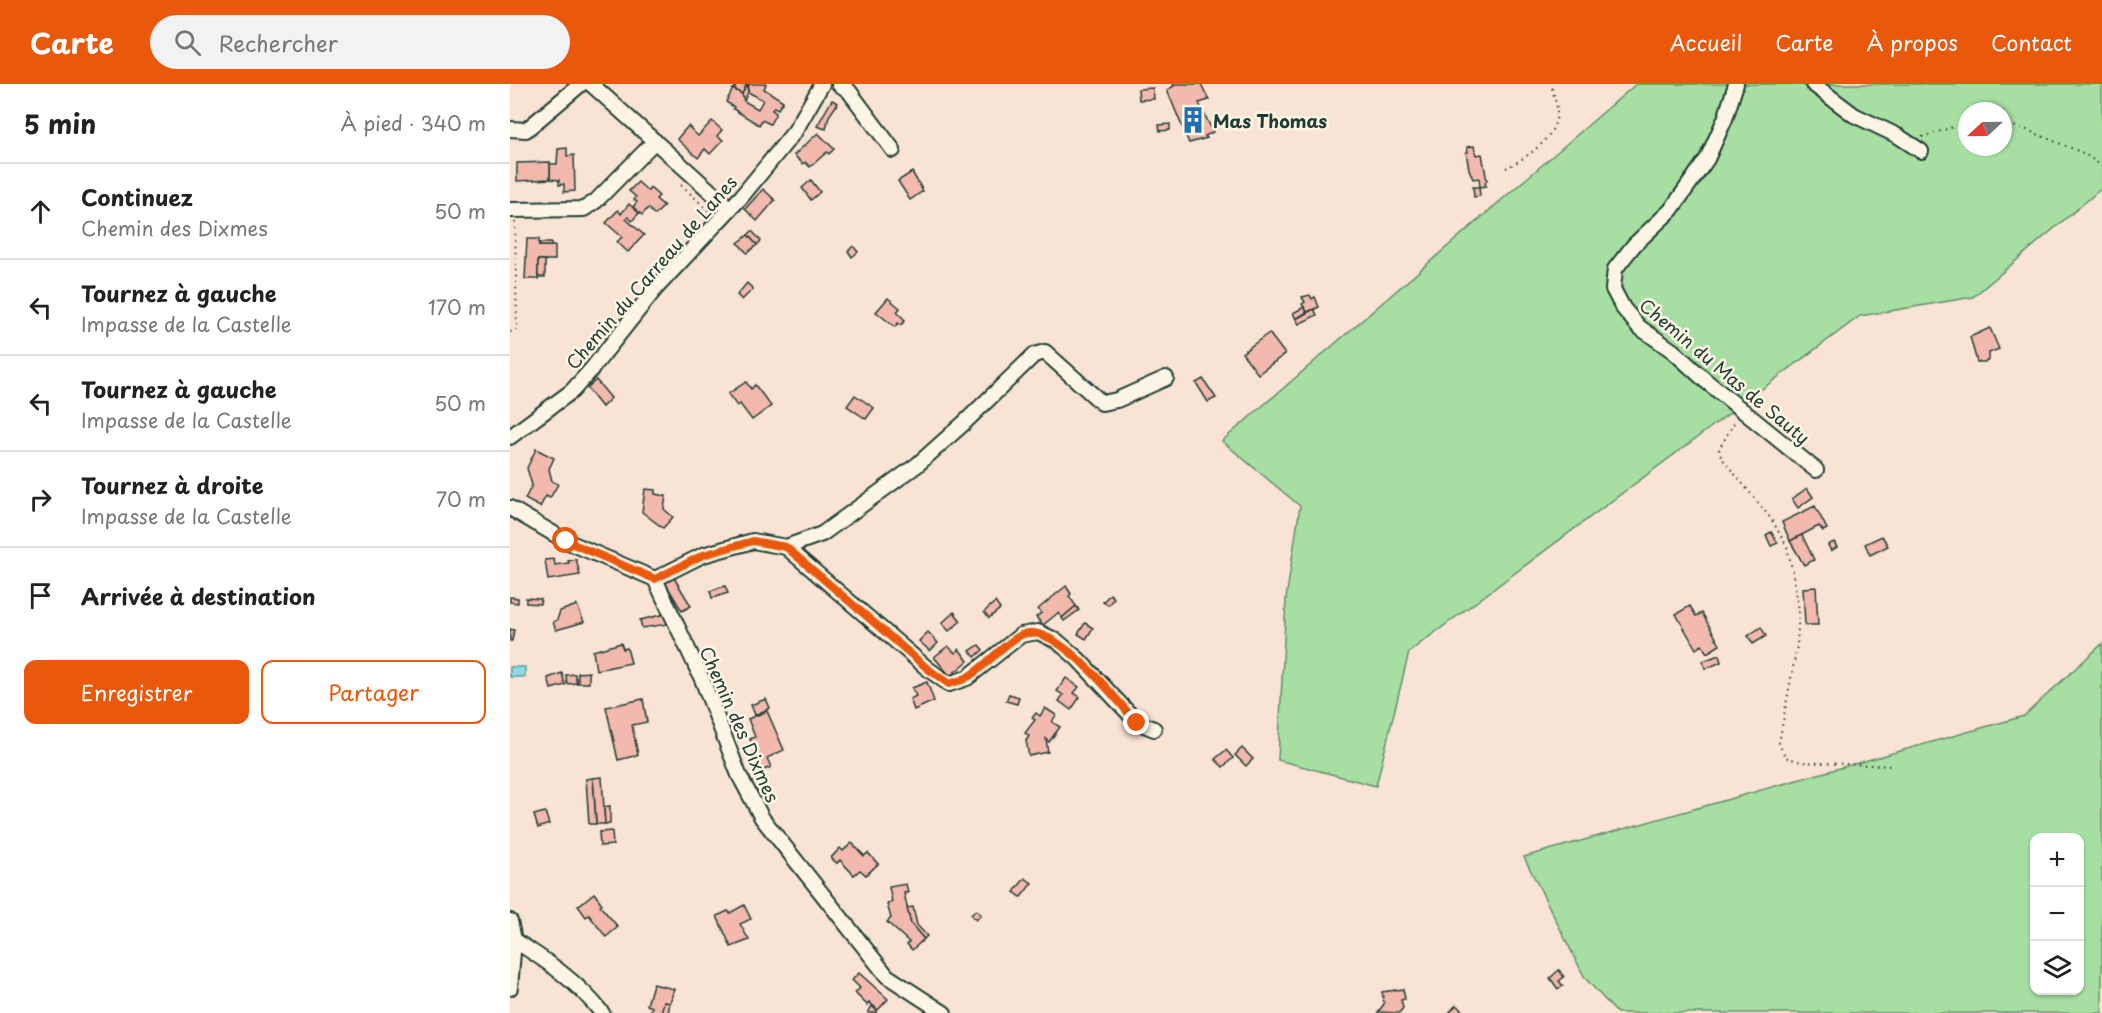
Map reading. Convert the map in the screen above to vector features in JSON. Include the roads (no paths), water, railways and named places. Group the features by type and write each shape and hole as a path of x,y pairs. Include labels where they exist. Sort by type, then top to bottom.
{"street":[{"path":"510,129 526,130 581,84"},
{"path":"591,84 729,208"},
{"name":"Chemin du Carreau de Lanes","path":"510,437 572,392 656,288 795,131 822,84"},
{"path":"839,84 849,92 893,150"},
{"name":"Chemin du Mas de Sauty","path":"1736,84 1725,119 1707,159 1671,210 1634,245 1615,269 1613,289 1623,308 1639,327 1673,351 1816,470"},
{"path":"1813,84 1854,115 1898,136 1920,151"},
{"path":"512,210 584,209 597,201 655,141"},
{"path":"510,508 566,541 655,579 703,555 753,541 786,547 822,534 917,465 1034,355 1045,352 1102,404 1117,400 1166,378"},
{"path":"786,547 928,669 949,684 967,678 1021,635 1038,632 1057,641 1078,659 1137,723 1154,729"},
{"name":"Chemin des Dixmes","path":"655,579 702,679 739,775 762,818 887,975 944,1013"},
{"path":"510,921 514,940 510,988"},
{"path":"514,940 556,967 591,999 602,1013"}],"water":[{"path":"510,667 525,667 525,677 510,677"}],"place":[{"name":"Mas Thomas","path":"1193,120"}]}
